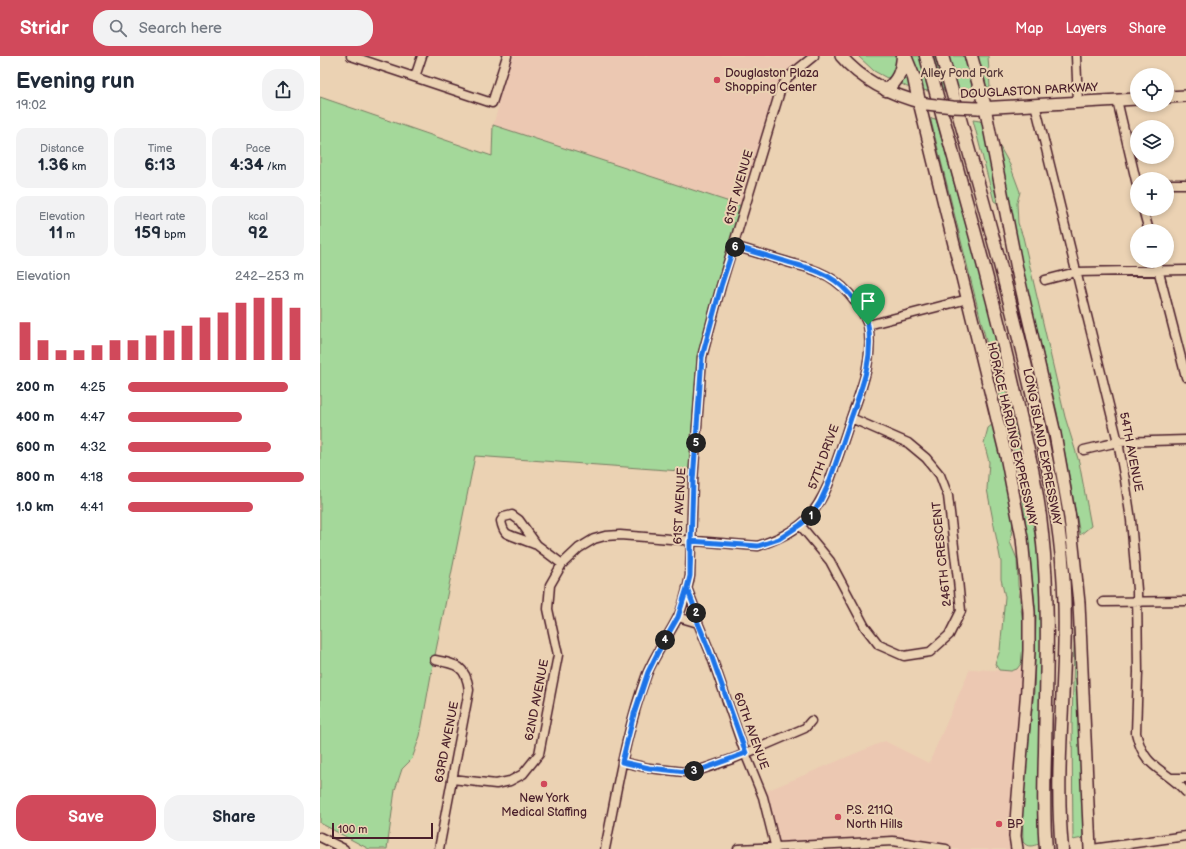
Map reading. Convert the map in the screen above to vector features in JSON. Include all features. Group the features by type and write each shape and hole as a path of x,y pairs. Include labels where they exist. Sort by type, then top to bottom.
{"highway":[{"path":"886,90 897,80 904,56"},
{"path":"904,56 923,103"},
{"path":"922,56 949,141"},
{"name":"LONG ISLAND EXPRESSWAY","path":"926,56 987,274 1006,350 1034,481 1042,529 1048,619 1044,791 1046,849"},
{"name":"LONG ISLAND EXPRESSWAY","path":"942,56 1022,347 1049,471 1058,527 1063,574 1065,622 1060,795 1062,849"},
{"path":"950,56 965,137"},
{"path":"972,56 981,108"}],"main road":[{"name":"DOUGLASTON PARKWAY","path":"841,56 860,74 886,90 923,103 953,107 981,108 1130,99"},
{"path":"1174,97 1186,96"},
{"name":"HORACE HARDING EXPRESSWAY","path":"923,103 1012,484 1022,538 1029,612 1029,650 1015,836 1017,849"},
{"path":"981,108 1055,434 1070,518 1079,603 1091,849"}],"street":[{"path":"351,56 492,103 507,56"},
{"path":"415,77 422,56"},
{"name":"61ST AVENUE","path":"605,849 622,762 634,714 648,672 678,617 690,576 690,541 702,357 721,286 781,88 788,77 814,56"},
{"path":"1076,56 1078,102"},
{"path":"1117,100 1134,172"},
{"name":"54TH AVENUE","path":"1035,104 1118,442 1125,480 1136,560 1138,601 1136,733 1142,750 1149,761 1186,792"},
{"path":"1174,184 1186,184"},
{"path":"734,246 815,270 828,276 841,286 854,300 864,315 868,325 968,299"},
{"path":"1158,270 1183,357 1186,376"},
{"path":"1045,280 1076,272 1186,270"},
{"name":"57TH DRIVE","path":"690,541 758,546 779,539 811,516 828,485 866,376 869,363 870,345 868,325"},
{"name":"246TH CRESCENT","path":"800,525 830,561 865,627 879,644 904,656 930,652 949,635 960,611 958,580 948,496 940,475 926,458 908,443 851,418"},
{"path":"1084,450 1118,442 1186,440"},
{"name":"62ND AVENUE","path":"452,779 496,784 510,781 523,774 540,754 558,654 548,609 550,585 562,564 579,548 594,539 604,536 620,535 690,541"},
{"path":"537,545 562,564"},
{"name":"60TH AVENUE","path":"687,588 695,609 698,623 763,797 776,848"},
{"path":"1103,602 1186,601"},
{"path":"678,617 698,623"},
{"name":"63RD AVENUE","path":"435,660 451,663 462,669 467,678 469,690 439,849"},
{"path":"622,762 649,768 686,772 700,770 746,753 805,728 812,722"},
{"path":"1171,778 1186,778"},
{"path":"1091,849 1186,836"},
{"path":"320,837 344,849"},
{"path":"738,849 893,842 946,849"}],"shaded area":[{"name":"Douglaston Plaza Shopping Center","path":"507,56 814,56 788,77 745,207 493,125 499,105 492,103"},
{"path":"970,669 1011,671 1017,669 1035,671 1022,799 1024,849 936,849 893,842 777,846 764,792 885,741 929,763"}],"green space":[{"name":"Alley Pond Park","path":"858,56 988,56 990,87 978,91 976,95 966,95 965,91 928,89 928,91 923,90 922,88 907,87 890,77 887,78 874,71"},
{"path":"320,97 492,156 493,125 745,207 698,363 694,472 475,456 420,736 412,759 402,769 395,790 387,849 369,849 320,823"},
{"path":"931,118 936,119 988,304 1007,383 1024,468 1037,548 1041,617 1039,844 1032,846 1028,846 1023,842 1022,799 1034,692 1036,617 1029,546 1018,468"},
{"path":"973,120 980,121 982,123 998,200 997,203 994,201"},
{"path":"1000,147 1010,165 1020,192 1017,203 1018,223 1023,237 1065,417 1079,462 1091,526 1080,535 1057,412 1019,255 998,149"},
{"path":"993,424 1000,443 1014,517 1010,542 1017,559 1018,585 1023,624 1023,661 1017,669 1011,671 999,670 995,664 1000,650 1005,597 1001,579 1001,562 987,489 989,462 984,443 988,428"},
{"path":"1073,584 1079,673 1083,838 1073,840 1072,724 1074,645"}],"place":[{"name":"Douglaston Plaza Shopping Center","path":"717,80"},
{"name":"New York Medical Staffing","path":"544,784"},
{"name":"P.S. 211Q North Hills","path":"838,817"},
{"name":"BP","path":"999,824"}],"route":[{"path":"868,325 859,306 841,286 828,276 815,270 734,246 721,286 702,357 693,481 690,541 690,576 678,617 648,672 634,714 622,762 635,766 686,772 700,770 746,753 710,652 698,623 695,609 687,588 690,576 690,541 758,546 779,539 811,516 828,485 866,376 870,354 870,334 868,325"}]}
